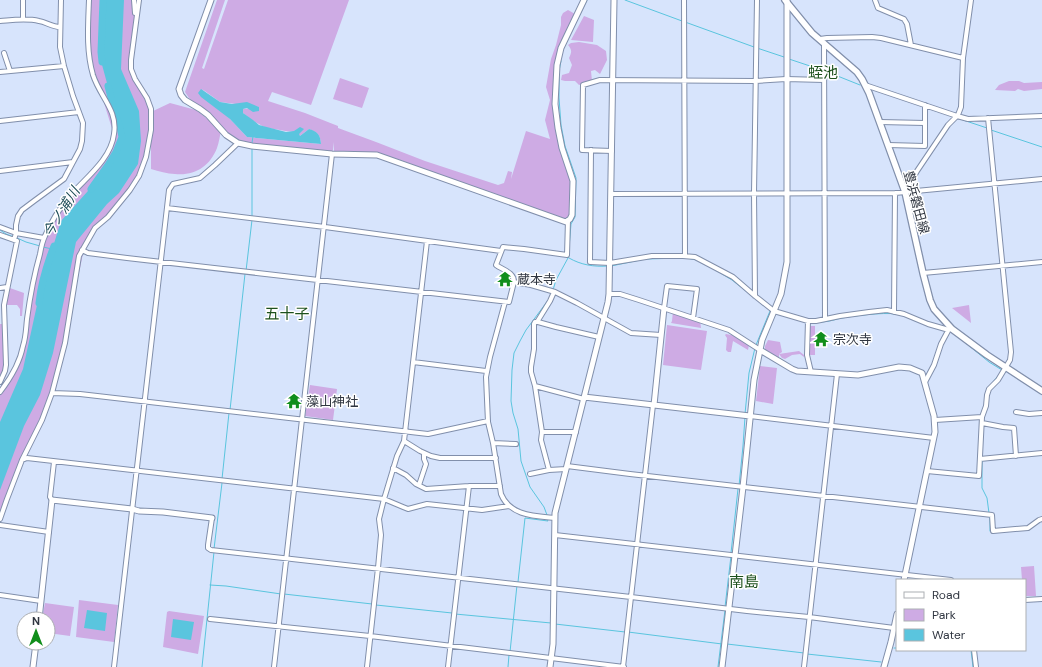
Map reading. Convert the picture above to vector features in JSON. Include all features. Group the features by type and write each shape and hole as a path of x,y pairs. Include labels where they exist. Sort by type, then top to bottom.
{"main road":[{"name":"豊浜磐田線","path":"786,1 812,33 857,72 869,93 905,192 923,273 934,309 949,330 1042,391"}],"street":[{"path":"23,0 23,19"},
{"path":"0,382 6,365 4,305 16,241 14,240 18,216 22,210 64,179 82,141 83,123 64,66 60,46 61,0"},
{"path":"0,392 15,368 23,347 35,269 44,238 60,209 104,159 112,145 115,126 111,109 94,77 88,52 89,0"},
{"path":"134,0 135,23"},
{"path":"0,519 22,460 42,420 52,393 65,343 79,256 95,228 108,217 130,190 139,176 146,157 151,130 151,109 147,98 131,69 138,0"},
{"path":"211,0 179,89 185,100 208,115 226,135 238,143 246,146 332,154 377,155 566,222 568,220"},
{"path":"555,518 529,516 521,513 509,506 501,494 496,458 488,421 486,371 506,302 509,302 514,282 512,275 496,265 502,247 567,255 568,220 572,215 573,181 562,148 558,128 555,104 557,65 561,46 584,0"},
{"path":"550,667 553,644 555,513 609,294 614,0"},
{"path":"684,0 685,256"},
{"path":"754,296 757,0"},
{"path":"875,0 878,8 904,20 907,24 911,45"},
{"path":"905,192 917,171 948,125 957,116 961,107 963,58 971,0"},
{"path":"722,667 754,380 766,329 781,294 787,262 786,1"},
{"path":"0,21 23,19 41,21 56,27 60,27"},
{"path":"825,319 824,80 822,41 827,38 881,38 963,58"},
{"path":"4,53 10,71"},
{"path":"0,72 64,66"},
{"path":"612,151 582,150 584,85 600,80 824,80"},
{"path":"864,85 968,119 1042,116"},
{"path":"888,145 925,146 925,105"},
{"path":"0,121 79,112"},
{"path":"927,471 979,476 982,459 982,417 986,406 987,395 989,389 998,380 1010,360 1011,352 988,118"},
{"path":"880,122 925,123"},
{"path":"114,667 169,190 173,184 200,178 238,143"},
{"path":"591,150 590,262 610,263 652,256 685,256 695,258 733,277 774,312 808,322 887,310 904,314 928,324 949,330 941,344 934,364 925,382"},
{"path":"274,667 325,227 332,154"},
{"path":"0,171 73,162"},
{"path":"611,194 895,193 1042,179"},
{"path":"894,312 895,193"},
{"path":"166,208 325,227 501,251"},
{"path":"0,227 16,233 44,238"},
{"path":"0,234 14,240"},
{"path":"367,667 381,535 379,519 393,468 404,441 427,241"},
{"path":"82,250 88,253 160,262 506,302"},
{"path":"923,273 1042,262"},
{"path":"514,282 531,285 554,292 631,333 661,335"},
{"path":"210,619 370,636 624,667 667,286 697,289 693,318"},
{"path":"0,288 7,287"},
{"path":"549,470 541,440 542,432 531,367 534,349 534,324 537,322 554,292"},
{"path":"609,294 620,294 729,330 797,371 858,375 905,367 922,373 935,420 934,438 905,577"},
{"path":"537,322 599,337"},
{"path":"808,322 806,355 811,372"},
{"path":"413,362 486,371"},
{"path":"804,667 837,374"},
{"path":"535,386 584,398 934,438"},
{"path":"52,393 80,394 428,434 488,421"},
{"path":"1016,412 1029,414 1042,413"},
{"path":"935,420 982,417"},
{"path":"982,423 1014,428 1016,456"},
{"path":"542,432 576,432"},
{"path":"404,441 424,453 440,458 496,458"},
{"path":"493,444 516,444"},
{"path":"419,485 426,464 424,453"},
{"path":"982,459 1042,453"},
{"path":"22,460 27,458 384,499 408,509 427,504 482,510 509,506"},
{"path":"40,611 49,532 52,500 50,497 54,462"},
{"path":"530,474 567,467 989,514 992,515 993,531 1028,528 1039,520 1042,520"},
{"path":"393,468 426,489 469,486 500,486"},
{"path":"448,667 469,486"},
{"path":"52,500 139,511 163,512 212,518 208,545 208,548 211,550 809,617 894,628"},
{"path":"0,525 49,532"},
{"path":"555,535 905,577 936,579"},
{"path":"0,595 41,600"},
{"path":"1026,600 1042,599"},
{"path":"884,667 896,619"},
{"path":"33,667 35,651"},
{"path":"974,651 976,667"}],"green space":[{"path":"89,0 135,0 133,70 149,102 151,112 170,103 196,110 219,128 210,116 189,98 185,92 217,0 225,0 202,68 204,69 228,0 349,0 311,105 272,92 268,101 305,113 338,126 338,128 425,161 498,185 504,183 508,171 512,172 511,179 526,131 550,139 545,120 550,100 546,87 551,59 561,25 561,17 563,13 568,10 575,14 561,48 557,73 558,128 573,182 569,220 474,188 378,153 334,151 334,142 332,153 258,146 239,141 221,130 217,148 206,165 189,173 166,173 151,169 151,130 146,157 132,187 85,244 70,316 51,388 39,425 20,464 0,517 0,394 23,347 30,298 46,234 69,197 104,159 114,135 91,64","holes":["202,89 220,102 259,107 243,109 243,113 263,126 293,132 300,136 309,129 318,134 321,144 247,137"]},
{"path":"584,16 594,20 593,42 571,40"},
{"path":"579,42 597,45 606,51 607,60 600,74 595,70 591,71 592,81 579,85 575,81 561,80 562,75 569,73 572,65 569,58 571,50 568,45"},
{"path":"340,78 369,88 362,108 333,99"},
{"path":"1009,81 1019,81 1024,83 1042,82 1042,89 1024,91 1018,89 1015,91 995,90 999,85"},
{"path":"7,287 24,293 22,316 20,316 20,309 17,305 4,305"},
{"path":"969,305 971,323 952,308"},
{"path":"673,311 700,320 701,328 671,323"},
{"path":"0,324 3,324 4,369 1,374 0,374"},
{"path":"667,325 707,331 701,370 663,365"},
{"path":"809,326 815,326 815,355 808,355"},
{"path":"726,334 736,336 749,345 748,350 733,341 731,352 728,352 726,350"},
{"path":"768,340 780,342 782,352 779,354 779,358 765,350"},
{"path":"799,351 804,355 804,357 800,354 792,355 785,359 779,354"},
{"path":"760,366 777,368 773,404 756,401"},
{"path":"310,385 337,389 333,420 305,416"},
{"path":"1034,566 1036,596 1026,596 1026,579 1022,579 1021,567"},
{"path":"79,600 118,605 114,642 76,637"},
{"path":"45,603 74,607 70,636 56,634 56,611 44,611"},
{"path":"169,611 204,616 198,654 163,647 167,612"}],"water":[{"path":"103,0 124,0 121,69 139,111 141,141 138,164 119,193 107,204 76,242 53,353 40,395 24,426 0,490 0,422 23,369 42,282 61,221 96,182 116,152 122,137 101,61"},
{"path":"201,89 220,102 232,104 247,102 259,107 259,111 253,112 247,108 243,109 243,113 259,125 286,132 294,131 300,127 304,129 299,134 300,136 309,129 315,131 320,138 321,144 247,137 230,119 201,97 198,93"},
{"path":"87,610 107,613 105,631 84,628"},
{"path":"173,619 194,622 191,640 171,637"}],"waterway":[{"name":"今ノ浦川","path":"102,62 103,0"},
{"path":"574,26 587,0"},
{"path":"625,0 682,21"},
{"path":"685,22 754,47"},
{"path":"757,48 784,57"},
{"path":"789,59 822,70"},
{"path":"559,71 561,61"},
{"path":"825,71 860,85"},
{"path":"559,77 561,125 565,146 576,178 575,217 571,224 569,248"},
{"name":"今ノ浦川","path":"91,189 116,152 122,137 108,86"},
{"path":"963,120 987,128"},
{"path":"991,130 1042,147"},
{"path":"252,143 253,136"},
{"path":"252,148 252,217"},
{"path":"246,271 252,220"},
{"path":"0,230 14,237"},
{"path":"17,238 40,246"},
{"name":"今ノ浦川","path":"39,303 41,288 54,246"},
{"path":"43,247 52,249"},
{"path":"553,290 556,280 569,255"},
{"path":"569,258 588,265 608,266"},
{"path":"611,266 645,259 683,258"},
{"path":"687,258 697,260"},
{"path":"709,266 732,280 746,291"},
{"path":"230,410 245,274"},
{"path":"547,515 544,507 530,487 521,461 518,429 511,401 514,353 526,330 551,295"},
{"path":"756,345 770,311"},
{"path":"819,322 867,315 896,314"},
{"path":"957,336 989,362 1002,370"},
{"path":"745,414 749,373 755,348"},
{"path":"993,382 998,376"},
{"path":"222,479 229,413"},
{"path":"739,486 745,417"},
{"path":"982,461 982,488 987,498 989,513"},
{"path":"214,549 222,483"},
{"path":"731,553 738,489"},
{"path":"990,516 990,531"},
{"path":"518,582 525,518 548,521 547,519"},
{"path":"202,667 214,552"},
{"path":"725,607 731,556"},
{"path":"210,585 281,594"},
{"path":"510,652 517,585"},
{"path":"284,594 372,604"},
{"path":"376,605 452,613"},
{"path":"718,667 725,610"},
{"path":"455,614 551,623"},
{"path":"555,624 625,632"},
{"path":"628,632 722,644"},
{"path":"727,644 804,653"},
{"path":"971,651 973,667"},
{"path":"807,654 881,662"},
{"path":"508,667 509,655"}],"place":[{"name":"蔵本寺","path":"505,279"},
{"name":"宗次寺","path":"821,339"},
{"name":"藻山神社","path":"294,401"}],"district":[{"name":"蛭池","path":"823,73"},
{"name":"五十子","path":"287,314"},
{"name":"南島","path":"744,582"}]}
